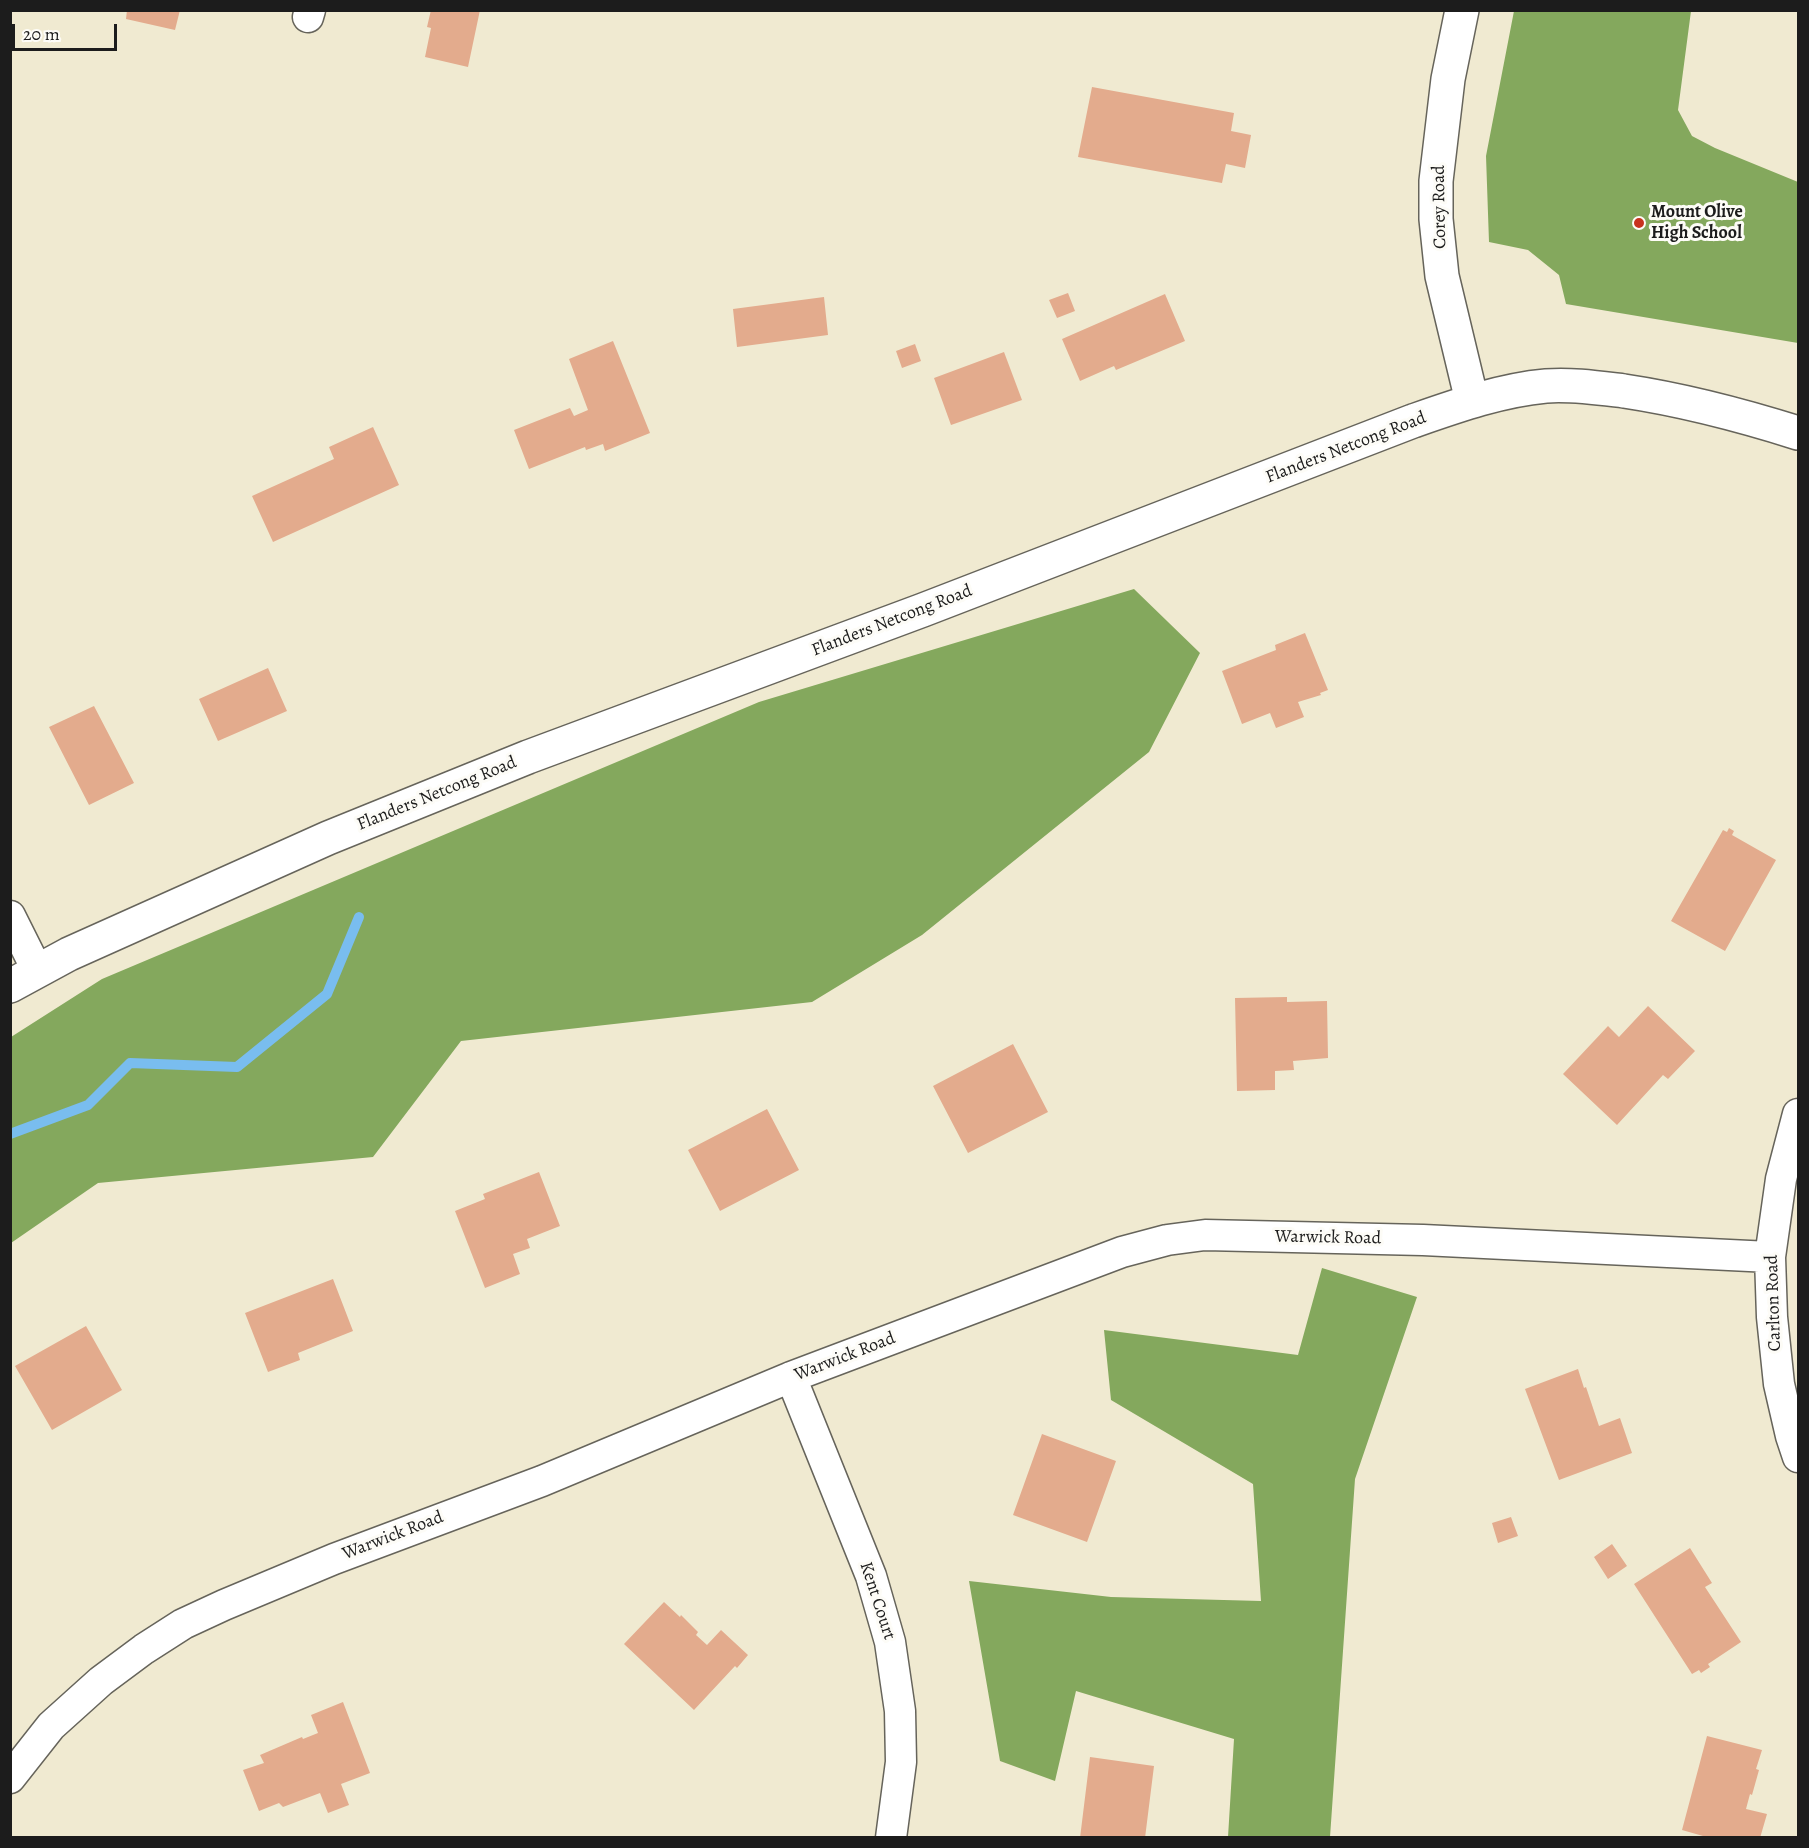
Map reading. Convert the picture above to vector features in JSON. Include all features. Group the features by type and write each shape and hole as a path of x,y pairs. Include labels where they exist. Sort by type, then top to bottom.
{"main road":[{"name":"Corey Road","path":"1462,10 1448,79 1436,181 1436,219 1442,276 1472,401"},
{"name":"Flanders Netcong Road","path":"24,978 328,838 518,762 934,606 1413,421 1472,401 1546,386 1586,387 1689,403 1737,414 1798,433"}],"street":[{"path":"10,916 24,978"},
{"name":"Carlton Road","path":"1798,1114 1781,1179 1770,1257 1772,1317 1779,1384 1798,1457"},
{"name":"Warwick Road","path":"10,1778 51,1726 101,1680 183,1624 334,1559 542,1481 791,1377 1122,1252 1167,1240 1205,1234 1435,1240 1770,1257"},
{"name":"Kent Court","path":"791,1377 871,1576 890,1642 900,1711 901,1762 891,1838"}],"green space":[{"name":"Mount Olive High School","path":"1514,11 1691,11 1678,110 1692,136 1715,148 1798,182 1798,343 1566,304 1559,275 1528,250 1489,242 1486,156"},
{"path":"1134,589 1200,653 1149,752 922,935 812,1002 461,1041 373,1157 98,1183 11,1243 11,1037 102,979 759,702"},
{"path":"1322,1268 1417,1297 1355,1479 1330,1837 1228,1837 1234,1739 1076,1691 1055,1781 1000,1761 969,1581 1111,1597 1261,1601 1253,1484 1111,1400 1104,1330 1298,1355"}],"building":[{"path":"127,10 180,10 175,30 126,19"},
{"path":"431,10 480,10 468,67 425,57 431,28 427,27"},
{"path":"1092,87 1234,113 1231,131 1251,135 1245,168 1226,164 1222,183 1078,157"},
{"path":"1068,293 1075,311 1057,318 1049,300"},
{"path":"1165,294 1185,341 1116,370 1114,366 1080,381 1062,339"},
{"path":"824,297 828,335 737,347 733,309"},
{"path":"613,341 650,433 605,451 603,444 586,450 585,447 529,469 514,430 570,408 574,416 588,410 569,359"},
{"path":"915,344 921,361 902,368 896,351"},
{"path":"1004,352 1022,400 951,425 934,378"},
{"path":"373,427 399,485 273,542 252,496 334,459 329,447"},
{"path":"1305,633 1328,690 1320,693 1321,695 1298,702 1304,717 1276,728 1270,713 1242,724 1222,671 1276,650 1275,645"},
{"path":"268,668 287,711 218,741 199,699"},
{"path":"94,706 134,783 89,805 49,727"},
{"path":"1729,828 1734,831 1732,835 1776,860 1725,951 1671,921 1723,830 1727,832"},
{"path":"1287,997 1287,1002 1327,1001 1328,1058 1293,1061 1294,1070 1275,1071 1275,1090 1237,1091 1235,998"},
{"path":"1648,1006 1695,1051 1668,1079 1663,1075 1617,1125 1563,1074 1608,1026 1619,1037"},
{"path":"1013,1044 1048,1112 968,1153 933,1086"},
{"path":"767,1109 799,1170 720,1211 688,1150"},
{"path":"539,1172 560,1226 527,1239 530,1248 513,1254 520,1274 485,1288 455,1211 485,1199 483,1194"},
{"path":"333,1279 353,1331 298,1353 300,1360 268,1372 245,1313"},
{"path":"86,1326 122,1390 52,1430 15,1366"},
{"path":"1578,1369 1599,1426 1620,1418 1632,1453 1559,1480 1525,1389"},
{"path":"1042,1434 1116,1461 1087,1542 1013,1515"},
{"path":"1511,1517 1518,1536 1498,1543 1492,1523"},
{"path":"1612,1544 1627,1566 1608,1579 1594,1557"},
{"path":"1690,1548 1712,1583 1705,1587 1741,1642 1708,1664 1710,1667 1701,1673 1699,1670 1692,1674 1634,1584"},
{"path":"664,1602 698,1632 696,1635 707,1645 721,1630 748,1655 694,1710 624,1644"},
{"path":"343,1702 370,1773 341,1784 349,1805 328,1813 320,1793 283,1807 279,1803 259,1811 243,1770 264,1763 260,1755 302,1737 303,1739 318,1733 311,1715"},
{"path":"1707,1736 1762,1750 1756,1769 1759,1770 1746,1809 1767,1814 1760,1838 1710,1838 1682,1830"},
{"path":"1090,1757 1154,1766 1145,1838 1080,1838"}],"waterway":[{"path":"10,1134 88,1105 130,1063 237,1067 327,994 359,917"}],"place":[{"name":"Mount Olive High School","path":"1639,223"}]}
